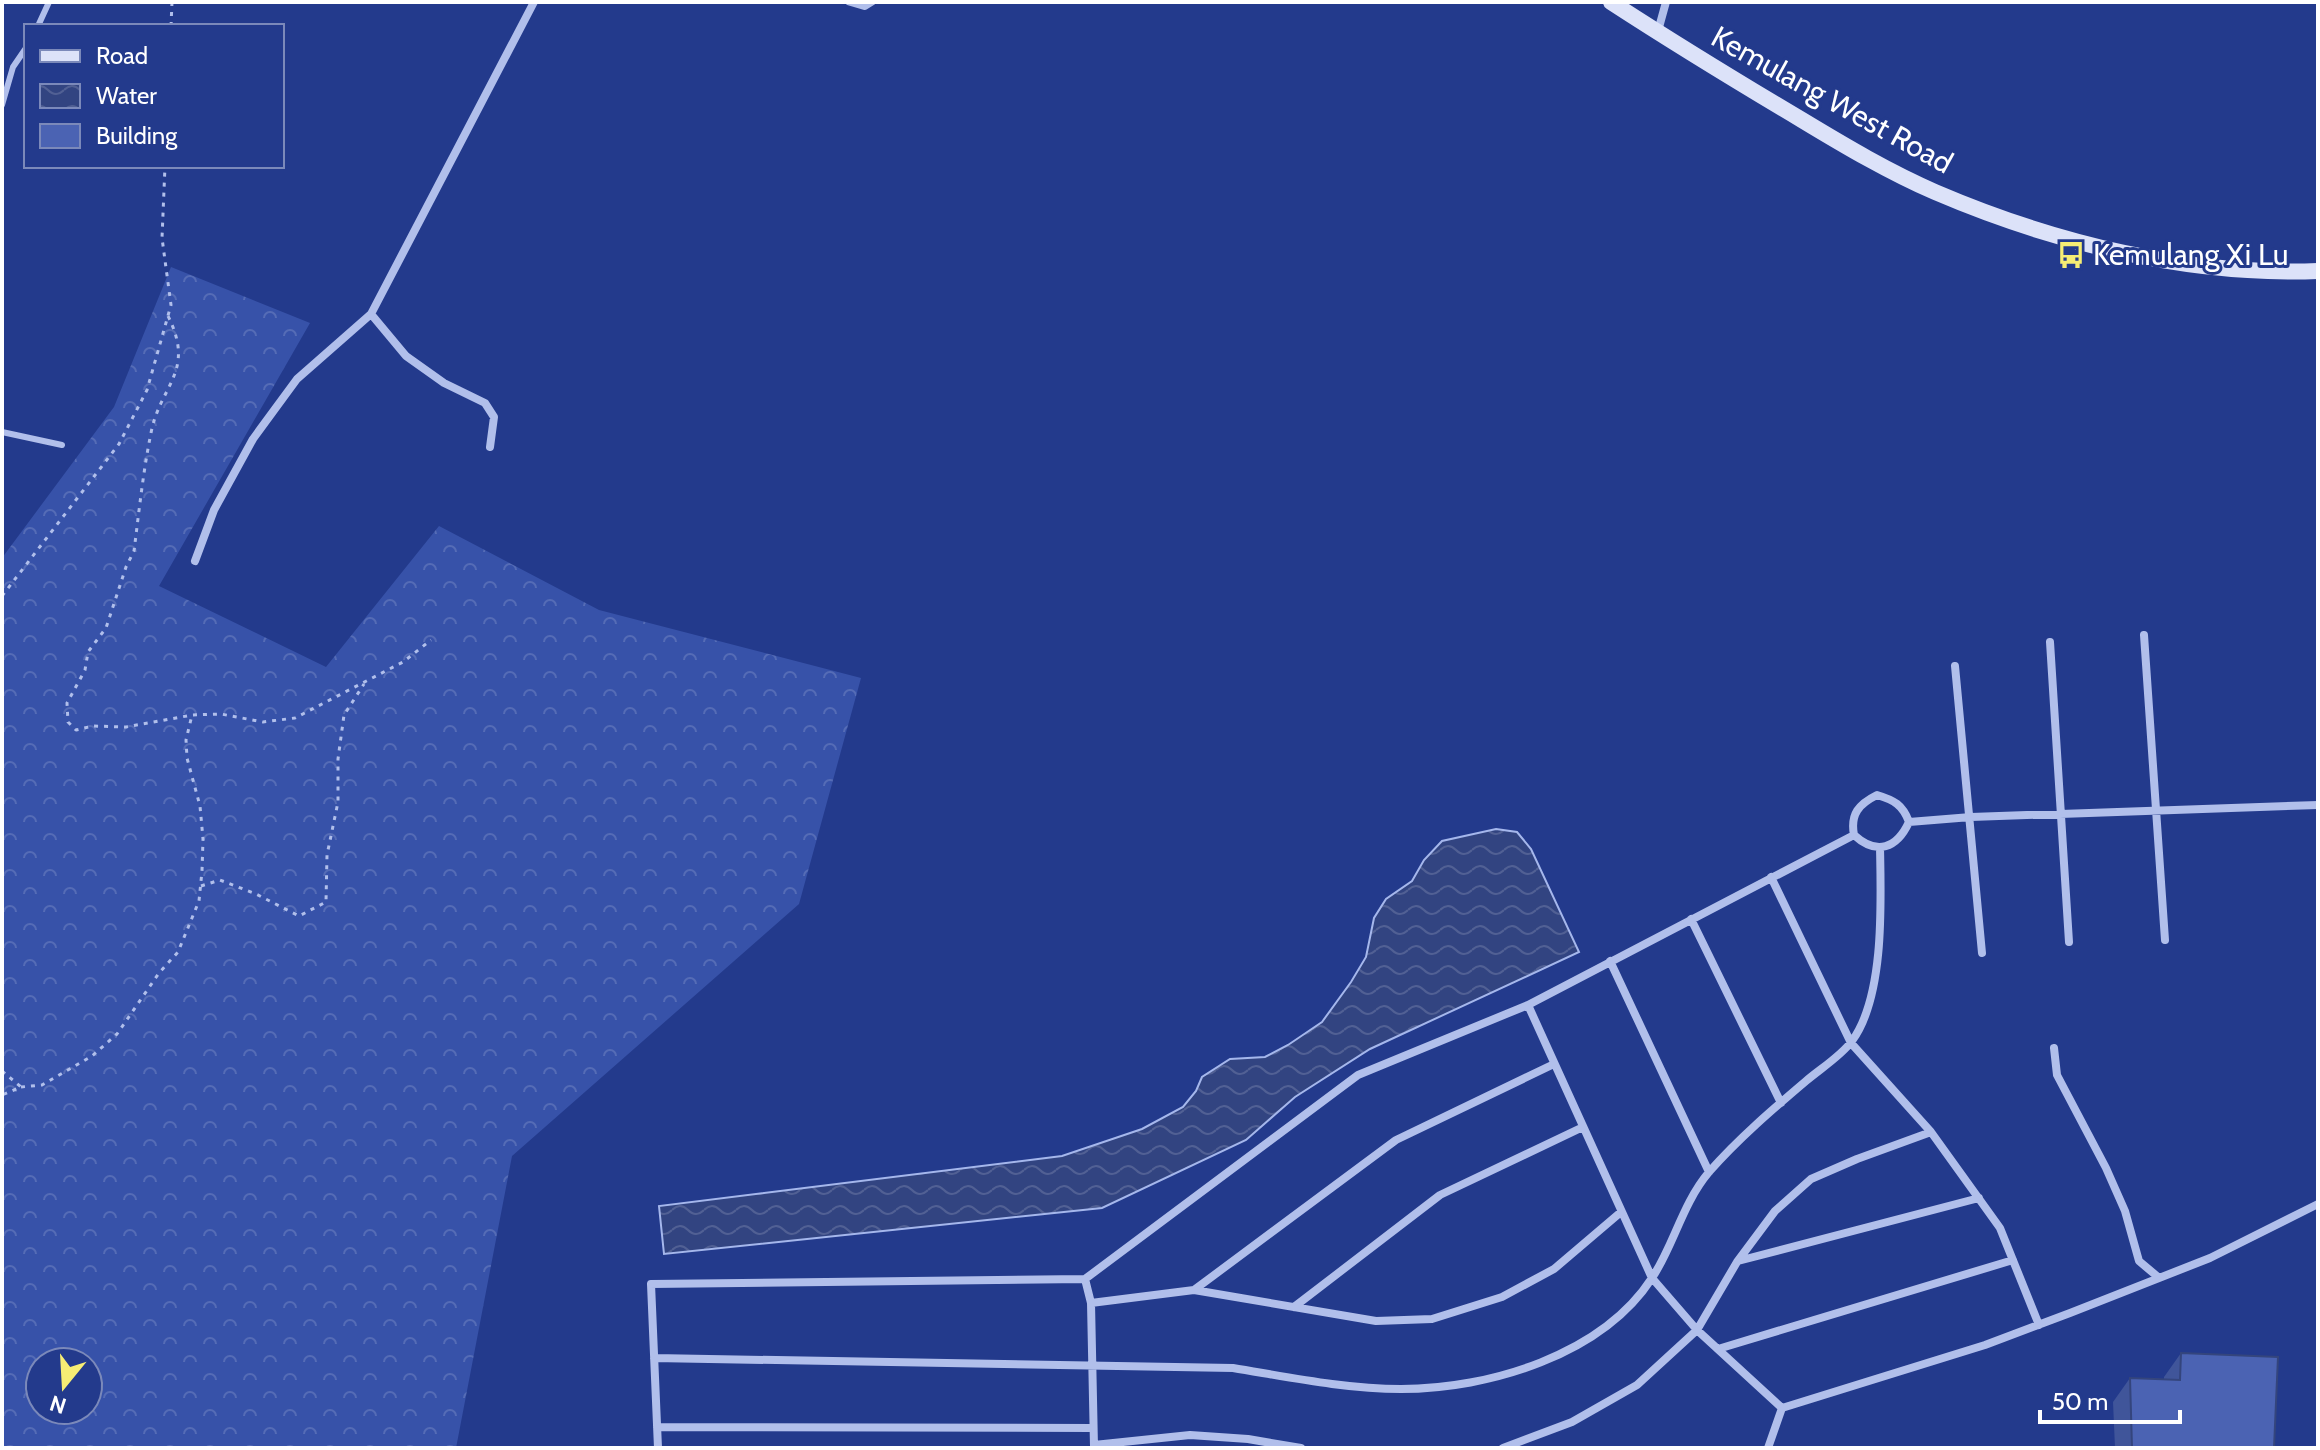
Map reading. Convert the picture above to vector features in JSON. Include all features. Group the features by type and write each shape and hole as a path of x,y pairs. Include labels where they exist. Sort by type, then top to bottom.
{"street":[{"path":"195,561 214,510 253,439 297,379 371,314 534,2"},
{"name":"Kemulang West Road","path":"1611,2 1885,168 1933,191 2015,223 2104,248 2194,265 2253,271 2318,271"},
{"path":"1658,32 1666,2"},
{"path":"371,314 406,356 444,383 485,403 494,417 490,447"},
{"path":"2144,635 2165,940"},
{"path":"2050,642 2069,942"},
{"path":"1955,666 1982,953"},
{"path":"1877,795 1891,799 1905,809 1909,822 1902,837 1888,846 1880,847 1872,847 1854,835 1852,823 1863,802 1877,795"},
{"path":"1909,822 1971,817 2318,805"},
{"path":"658,1448 651,1284 1085,1279 1358,1075 1528,1005 1854,835"},
{"path":"654,1358 1233,1368 1310,1381 1402,1389 1487,1380 1559,1357 1615,1319 1652,1278 1691,1198 1709,1172 1781,1103 1851,1043 1863,1019 1878,963 1880,847"},
{"path":"1771,877 1851,1043 1931,1132 2000,1228 2039,1325"},
{"path":"1691,919 1781,1103"},
{"path":"1610,961 1709,1172"},
{"path":"1528,1005 1652,1278 1697,1330 1782,1408"},
{"path":"2054,1048 2057,1075 2125,1211 2139,1261 2158,1277"},
{"path":"1194,1290 1396,1140 1554,1064"},
{"path":"1294,1307 1440,1195 1583,1127"},
{"path":"1503,1448 1572,1422 1637,1385 1697,1330 1737,1262 1775,1211 1811,1179 1931,1132"},
{"path":"1737,1262 1979,1198"},
{"path":"1782,1408 1985,1345 2039,1325 2210,1258 2318,1204"},
{"path":"1091,1303 1194,1290 1376,1321 1432,1319 1502,1297 1554,1269 1621,1212"},
{"path":"1718,1349 2013,1260"},
{"path":"1085,1279 1091,1303 1094,1447 1190,1435 1248,1439 1301,1448"},
{"path":"1768,1448 1782,1408"},
{"path":"657,1427 1093,1428"}],"lane":[{"path":"39,24 49,2"},
{"path":"848,2 865,7 873,2"},
{"path":"2,105 3,92 13,67 24,51"},
{"path":"2,432 62,445"}],"path":[{"path":"171,24 172,2"},
{"path":"2,596 119,444 147,390 171,305 162,238 165,168"},
{"path":"168,316 177,335 176,375 156,411 151,431 134,551 106,628 88,652 85,670 67,703 68,722 76,730 93,726 126,727 192,715 221,714 263,722 295,718 403,662 431,640"},
{"path":"201,886 220,880 299,916 326,902 327,855 338,802 338,759 344,715 364,684"},
{"path":"2,1095 21,1087 42,1085 92,1056 117,1034 159,973 178,952 199,901 201,886 203,839 200,806 187,758 186,740 192,715"},
{"path":"2,1071 21,1087"}],"green space":[{"path":"171,267 310,323 159,586 326,667 439,526 599,610 861,678 799,904 512,1156 456,1448 2,1448 2,558 114,407"}],"water":[{"path":"1496,829 1517,832 1531,849 1579,952 1370,1049 1295,1097 1246,1140 1102,1208 664,1254 659,1206 1062,1156 1142,1129 1183,1107 1196,1091 1202,1077 1230,1059 1265,1057 1322,1022 1366,957 1374,918 1386,899 1412,881 1424,860 1442,841"}],"building":[{"path":"2181,1353 2278,1357 2274,1448 2132,1448 2130,1378 2180,1380"}],"place":[{"name":"Kemulang Xi Lu","path":"2071,255"}]}
